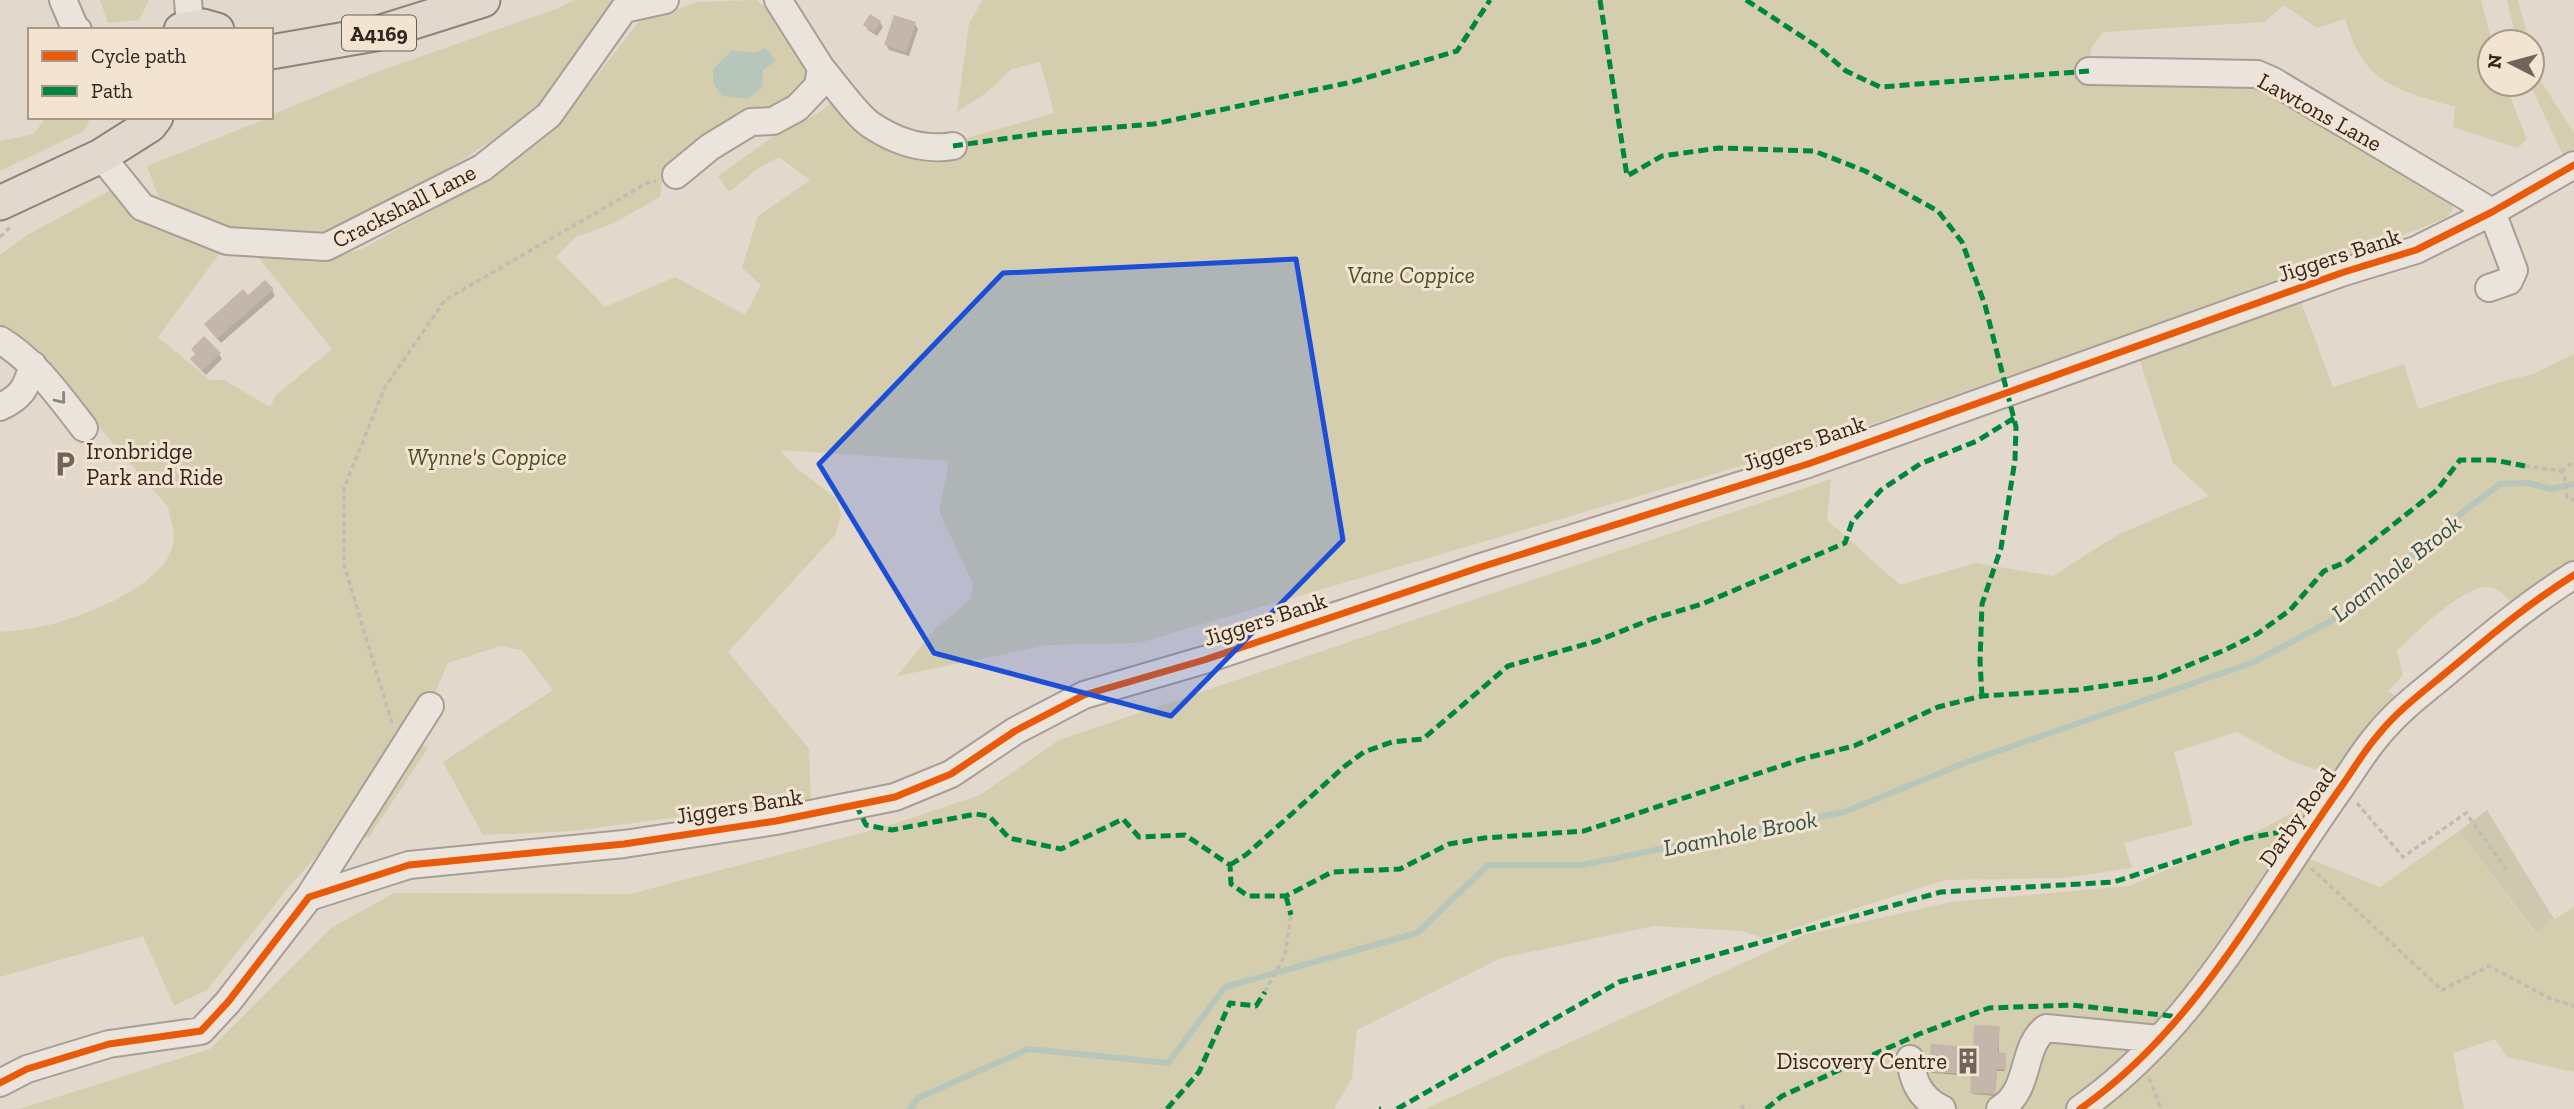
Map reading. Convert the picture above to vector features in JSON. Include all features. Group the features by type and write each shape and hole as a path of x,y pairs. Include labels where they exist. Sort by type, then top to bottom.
{"main road":[{"name":"A4169","path":"273,52 375,34 483,0"},
{"path":"0,203 100,156 150,125 154,119"}],"street":[{"path":"63,0 75,28"},
{"name":"Crackshall Lane","path":"100,156 142,207 227,241 326,247 482,168 549,115 624,9 665,0"},
{"path":"778,0 821,68 870,124 912,145 935,149 953,146"},
{"path":"676,175 710,147 751,122 773,121 797,108 818,86 821,68"},
{"name":"Lawtons Lane","path":"2089,71 2257,74 2492,212"},
{"name":"Jiggers Bank","path":"309,897 409,865 624,844 776,821 895,797 951,774 1016,731 1084,695 1204,660 1478,568 1808,464 2344,272 2416,250 2492,212 2574,165"},
{"path":"2489,288 2509,281 2514,271 2492,212"},
{"path":"0,340 33,365 84,428"},
{"path":"0,407 17,399 28,383 33,365"},
{"name":"Darby Road","path":"2080,1109 2112,1087 2142,1059 2214,975 2295,852 2377,736 2399,712 2537,598 2574,575"},
{"path":"0,1083 27,1069 109,1044 201,1031 228,1002 309,897 430,706"},
{"path":"2000,1109 2021,1084 2034,1039 2046,1028 2160,1039"},
{"path":"1910,1059 1917,1088 1926,1099 1942,1109"}],"path":[{"path":"401,751 344,565 344,488 385,387 445,300 647,184 676,175"},
{"path":"2525,466 2561,471 2574,462"},
{"path":"2561,471 2567,497 2574,500"},
{"path":"2342,786 2403,857 2466,813 2509,873"},
{"path":"2295,852 2442,990 2489,966 2551,999 2574,1006"},
{"path":"1265,992 1285,955 1292,915"},
{"path":"2142,1059 2161,1109"}],"highlighted area":[{"path":"1296,259 1343,540 1171,716 934,653 819,464 1003,273"}],"green space":[{"path":"100,0 149,0 139,20 108,23"},
{"path":"575,0 623,0 532,115 410,193 332,232 298,237 236,231 178,210 158,196 147,166 266,119 273,119 273,114 371,74"},
{"path":"756,0 790,26 814,71 777,113 754,113 662,179 660,197 614,223 576,237 556,257 605,307 675,277 745,315 761,285 742,268 758,216 810,180 779,157 760,167 729,192 718,176 782,130 816,115 837,98 869,131 893,150 906,157 936,163 964,139 1054,113 1040,62 1012,69 986,93 957,112 969,24 982,0 2481,0 2488,28 2476,28 2476,98 2511,98 2527,139 2518,148 2453,127 2455,107 2399,89 2373,71 2362,58 2345,19 2317,28 2284,5 2264,22 2103,32 2092,47 2089,64 2253,80 2451,199 2453,209 2446,218 2344,258 1812,445 1139,643 1048,645 897,676 936,628 971,599 973,584 939,511 949,461 780,450 795,467 836,498 841,515 835,535 728,652 809,749 811,800 572,831 483,835 443,762 553,690 522,650 500,646 448,663 425,716 405,738 428,748 369,837 323,849 287,889 207,990 174,1006 143,936 0,977 0,632 49,625 84,614 124,595 158,570 169,555 174,539 168,507 35,353 0,329 0,255 27,235 109,191 142,222 223,249 158,337 210,380 224,380 270,407 276,395 332,349 254,252 314,262 362,249 489,179 560,123 639,21 698,2"},
{"path":"2507,0 2518,0 2525,28 2514,28"},
{"path":"2546,89 2574,133 2574,148 2563,155 2537,98 2546,98"},
{"path":"45,119 90,119 84,131 0,171 0,141 34,134"},
{"path":"2301,302 2333,387 2404,364 2418,409 2533,374 2574,354 2574,565 2512,603 2496,589 2480,588 2455,601 2428,622 2397,651 2403,675 2388,691 2398,697 2332,775 2293,762 2237,732 2174,752 2193,825 2124,843 2132,868 2064,878 1945,880 1762,938 1743,931 1654,926 1501,958 1357,1030 1352,1078 1334,1109 19,1109 210,1049 331,928 394,893 630,894 884,827 980,795 1059,740 1831,479 1827,520 1900,585 1976,563 2053,576 2119,534 2209,496 2173,463 2139,358"},
{"path":"2314,801 2285,849 2380,887 2459,831 2534,932 2574,907 2574,1072 2507,1057 2495,1039 2453,1053 2464,1109 1425,1109 1804,935 1951,902 2129,886 2260,830"}],"shaded area":[{"path":"765,48 776,60 763,70 762,88 747,99 722,96 713,83 713,69 732,50 755,53"},
{"path":"2487,810 2554,919 2535,932 2459,831"}],"building":[{"path":"870,14 881,21 874,32 863,25"},
{"path":"894,15 916,22 906,52 884,45"},
{"path":"265,280 274,289 217,339 204,324 243,289 248,295"},
{"path":"204,336 221,353 202,371 190,359 195,354 191,349"},
{"name":"Discovery Centre","path":"1974,1025 2000,1026 1998,1052 2006,1053 2005,1070 1997,1069 1995,1094 1970,1093 1971,1074 1929,1072 1931,1044 1973,1047"}],"waterway":[{"name":"Loamhole Brook","path":"910,1109 918,1098 1028,1049 1168,1063 1225,987 1417,933 1488,865 1582,865 1844,812 1967,762 2254,662 2349,611 2459,515 2500,484 2529,483 2551,489 2574,484"}],"marked path":[{"path":"953,146 1044,133 1154,124 1352,82 1457,51 1490,0"},
{"path":"1600,0 1627,176 1662,156 1719,148 1814,151 1865,171 1938,211 1962,242 1985,305 2016,427 2015,460 2001,548 1982,604 1982,696"},
{"path":"1746,0 1818,47 1846,71 1880,87 2089,71"},
{"path":"1230,865 1247,854 1364,752 1392,742 1423,739 1508,666 1597,641 1652,619 1702,604 1845,543 1852,522 1881,490 1920,464 1977,441 2014,418"},
{"path":"856,805 866,825 892,830 976,814 989,816 1009,838 1061,849 1123,819 1139,837 1185,835 1230,865 1231,884 1248,896 1286,896 1332,872 1400,869 1449,844 1484,838 1584,831 1802,759 1854,746 1938,707 1982,696 2077,690 2158,678 2257,634 2290,610 2324,571 2346,562 2437,490 2460,460 2494,460 2525,466"},
{"path":"1397,1109 1619,982 1941,892 2114,882 2248,838 2313,826"},
{"path":"1286,896 1291,915"},
{"path":"1167,1109 1199,1072 1230,1003 1256,1006 1265,992"},
{"path":"1766,1109 1782,1096 1919,1034 1989,1008 2072,1005 2180,1017"}],"cycle path":[{"path":"0,1083 27,1069 109,1044 201,1031 228,1002 309,897 409,865 624,844 776,821 895,797 951,774 1015,731 1084,695 1204,660 1478,568 1808,464 2344,272 2416,250 2492,212 2574,165"},
{"path":"2080,1109 2121,1077 2192,1001 2254,917 2363,754 2386,726 2494,633 2574,575"}],"place":[{"name":"Ironbridge Park and Ride","path":"65,464"},
{"name":"Discovery Centre","path":"1968,1061"}],"park label":[{"name":"Vane Coppice","path":"1411,275"},
{"name":"Wynne's Coppice","path":"487,457"}]}
